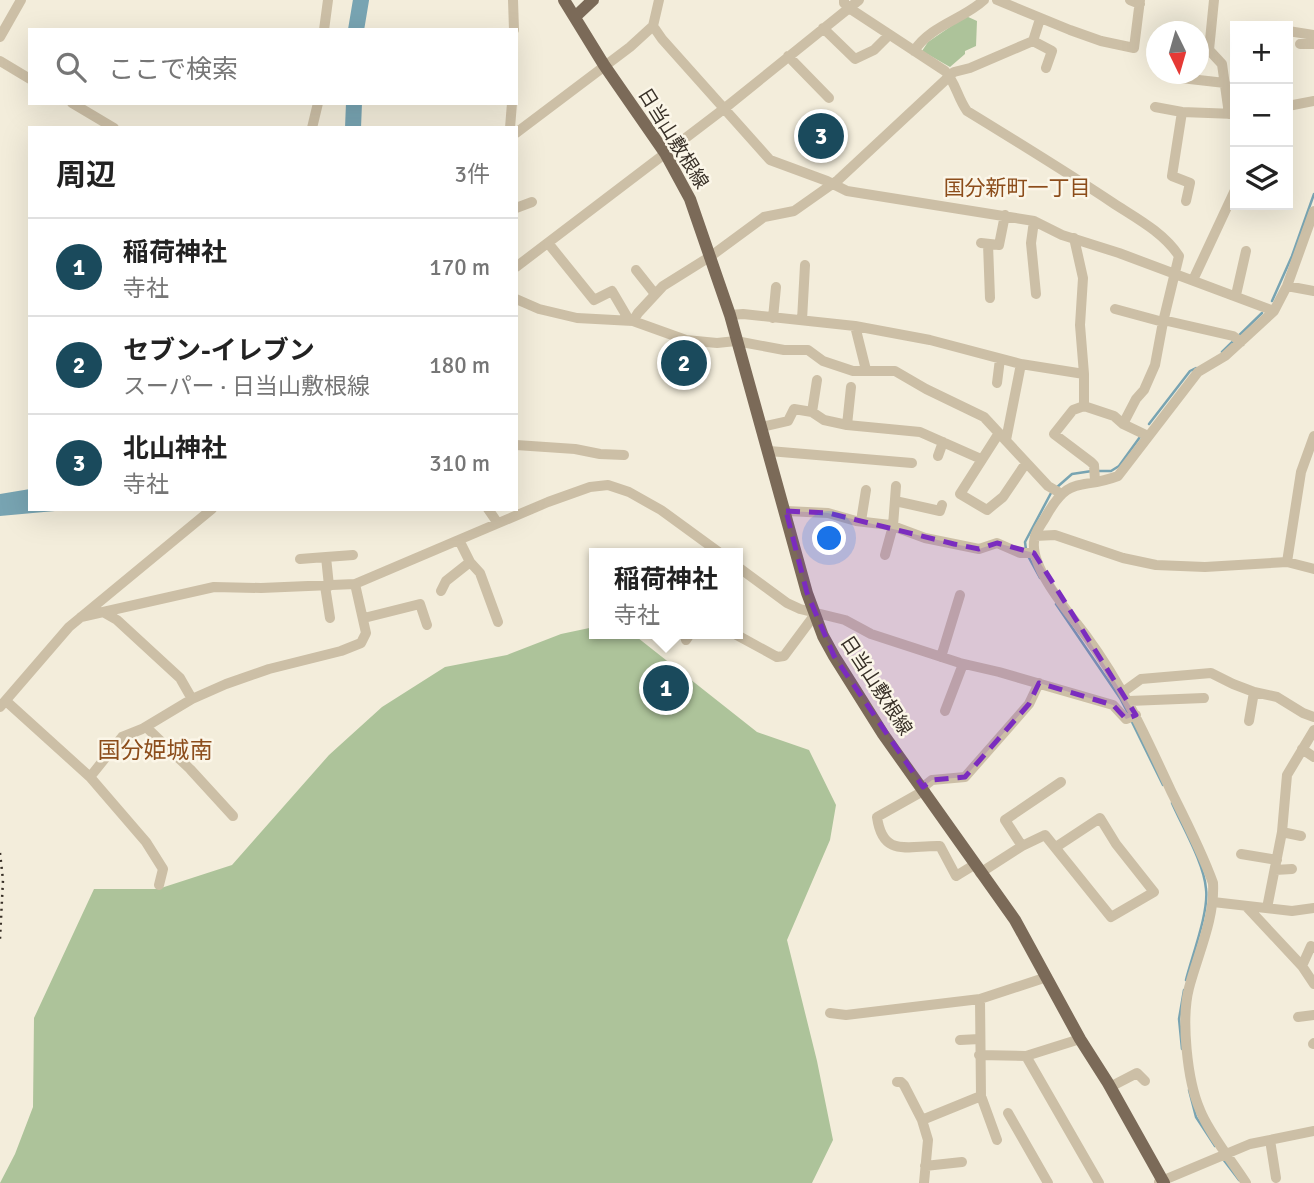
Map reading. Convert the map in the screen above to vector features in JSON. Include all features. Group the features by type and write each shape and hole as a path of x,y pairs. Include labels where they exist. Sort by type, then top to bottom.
{"main road":[{"name":"日当山敷根線","path":"564,0 604,65 665,153 690,199 730,315 807,593 823,636 883,733 1015,919 1161,1183"},
{"path":"575,17 593,0"}],"street":[{"path":"0,37 21,0"},
{"path":"324,28 328,0"},
{"path":"513,0 514,28"},
{"path":"518,131 653,26 659,0"},
{"path":"518,266 724,108 823,28 846,4 859,0"},
{"path":"914,51 918,44 941,26 976,8 984,0"},
{"path":"997,0 1101,41 1134,48 1137,1"},
{"path":"1209,25 1214,0"},
{"path":"846,4 950,76 958,99 967,111 1154,230 1172,245 1180,256 1155,365 1144,390 1123,424"},
{"path":"631,321 655,294 764,217 794,211 832,184 957,71 1033,41 1040,19"},
{"path":"653,26 770,160 847,191 1034,221 1274,311"},
{"path":"823,28 855,60 874,50 889,35"},
{"path":"1293,32 1314,35"},
{"path":"1033,41 1052,51 1046,68"},
{"path":"1300,44 1314,44"},
{"path":"1209,54 1221,62 1230,105"},
{"path":"788,55 830,98"},
{"path":"0,61 28,78"},
{"path":"1209,81 1225,83"},
{"path":"1293,105 1314,101"},
{"path":"75,105 111,126"},
{"path":"312,126 318,105"},
{"path":"510,126 512,105"},
{"path":"1155,107 1182,112 1230,114"},
{"path":"1182,112 1172,176 1190,183 1186,201"},
{"path":"1193,281 1230,201"},
{"path":"518,207 532,202"},
{"path":"1028,553 1060,492 1095,479 1104,482 1118,476 1198,372 1225,356 1238,340 1274,311 1287,286 1314,211"},
{"path":"990,298 985,244 999,245 1005,215"},
{"path":"1034,221 1031,243 1036,294"},
{"path":"1074,238 1083,278 1080,325 1084,406"},
{"path":"548,243 594,300 612,291 631,321"},
{"path":"1236,295 1246,251"},
{"path":"802,320 805,265"},
{"path":"636,270 655,294"},
{"path":"1287,286 1314,291"},
{"path":"773,318 776,287"},
{"path":"518,300 539,309 577,318 631,321 686,340 717,343 736,341 784,350 808,350 822,361 853,371 895,371 926,390 984,417 1048,485 1060,492"},
{"path":"1115,309 1238,340"},
{"path":"730,315 743,314 855,326 930,340 1021,364 1084,374"},
{"path":"855,326 866,370"},
{"path":"997,383 1000,359"},
{"path":"1021,364 1002,436 981,459 960,494 987,510 1003,496 1026,463"},
{"path":"812,412 817,380"},
{"path":"847,425 852,387"},
{"path":"1095,479 1094,465 1054,434 1073,411 1084,406 1114,416 1123,424 1148,436"},
{"path":"762,427 788,421 794,410 812,412 824,420 847,425 920,432 981,459"},
{"path":"1287,562 1301,472 1314,436"},
{"path":"938,456 943,442"},
{"path":"518,445 624,454"},
{"path":"769,451 912,463"},
{"path":"81,617 214,587 355,584 459,541 497,522 590,487 608,485 629,492 661,510 713,548"},
{"path":"885,555 893,526 896,486"},
{"path":"861,522 863,494 866,490"},
{"path":"895,502 940,511 942,505"},
{"path":"159,885 163,869 146,842 90,777 3,704 69,627 210,511"},
{"path":"489,511 497,522"},
{"path":"786,511 828,513 861,522 893,526 925,538 979,549 997,543 1028,553 1112,671 1213,883 1213,902 1188,992 1185,1030 1200,1110 1245,1183"},
{"path":"1035,536 1055,535 1122,558 1156,565 1205,567 1287,562 1314,569"},
{"path":"459,541 470,562 480,573 498,622"},
{"path":"300,559 353,555"},
{"path":"326,557 330,618"},
{"path":"441,591 446,581 470,562"},
{"path":"743,571 787,603 845,620 871,634 963,664 1113,705 1132,717"},
{"path":"90,777 122,737 146,727 191,699 269,668 349,648 363,640 366,633 355,584"},
{"path":"941,657 960,596"},
{"path":"363,618 420,604 427,625"},
{"path":"103,612 117,620 180,678 191,699"},
{"path":"743,638 777,657 784,656 816,613"},
{"path":"945,711 963,664"},
{"path":"1126,696 1141,680 1211,673 1254,692 1277,697 1314,717"},
{"path":"1039,683 1029,704 965,777 932,780 924,789 877,817 879,833 888,844 899,847 940,846 956,876 977,869 1045,835 1111,917 1154,892 1116,844 1100,818 1056,847"},
{"path":"1249,721 1254,692"},
{"path":"1126,696 1183,704 1205,698"},
{"path":"146,727 190,769 233,816"},
{"path":"1267,908 1282,832 1287,775 1314,730"},
{"path":"1303,749 1314,757"},
{"path":"1021,846 1005,820 1061,782"},
{"path":"1282,832 1301,836"},
{"path":"1241,854 1292,869"},
{"path":"1213,902 1292,911 1314,908"},
{"path":"1247,906 1302,966 1314,984"},
{"path":"1302,966 1311,946 1314,948"},
{"path":"830,1013 846,1015 980,999 1047,977"},
{"path":"980,999 981,1096 997,1140"},
{"path":"1298,1017 1314,1015"},
{"path":"960,1040 979,1039"},
{"path":"979,1055 1026,1056 1080,1039"},
{"path":"1026,1056 1099,1183"},
{"path":"1110,1087 1137,1073 1145,1081"},
{"path":"897,1082 904,1085 929,1140 924,1183"},
{"path":"922,1120 981,1096"},
{"path":"1008,1113 1048,1183"},
{"path":"1161,1183 1250,1144 1314,1131"},
{"path":"1270,1140 1276,1178"},
{"path":"925,1166 962,1162"}],"highlighted area":[{"path":"786,511 828,513 979,549 997,543 1034,553 1136,715 1126,719 1113,705 1039,683 1029,704 965,777 932,780 923,787 834,656 807,593"}],"green space":[{"path":"966,16 977,21 976,46 965,51 950,67 922,51 928,42"},
{"path":"589,628 589,639 639,639 757,732 809,750 836,805 830,840 787,940 817,1061 833,1140 812,1183 0,1183 15,1154 33,1107 34,1018 94,889 158,889 232,865 329,755 382,707 445,667 507,655 561,634"}],"water":[{"path":"28,489 28,511 55,511 0,516 0,494"}],"waterway":[{"path":"356,28 361,0"},
{"path":"353,126 354,105"},
{"path":"1272,301 1292,256 1314,194"},
{"path":"1222,352 1262,313"},
{"path":"1149,424 1190,371 1196,368"},
{"path":"1099,471 1111,471 1119,466 1140,437"},
{"path":"1056,488 1072,474 1092,471"},
{"path":"1026,550 1025,542 1051,493"},
{"path":"1028,556 1040,578"},
{"path":"1056,604 1129,715"},
{"path":"1132,722 1163,785"},
{"path":"1172,803 1197,857 1206,889 1203,922 1186,980"},
{"path":"1182,1049 1179,1019 1184,990"},
{"path":"1189,1090 1196,1117 1215,1146"},
{"path":"1223,1159 1239,1180"}],"railway":[{"path":"0,853 3,880 0,939"}],"place":[{"name":"北山神社","path":"821,136"},
{"name":"セブン-イレブン","path":"684,363"},
{"name":"稲荷神社","path":"666,688"}],"district":[{"name":"国分新町一丁目","path":"1017,188"},
{"name":"国分姫城南","path":"155,750"}]}
